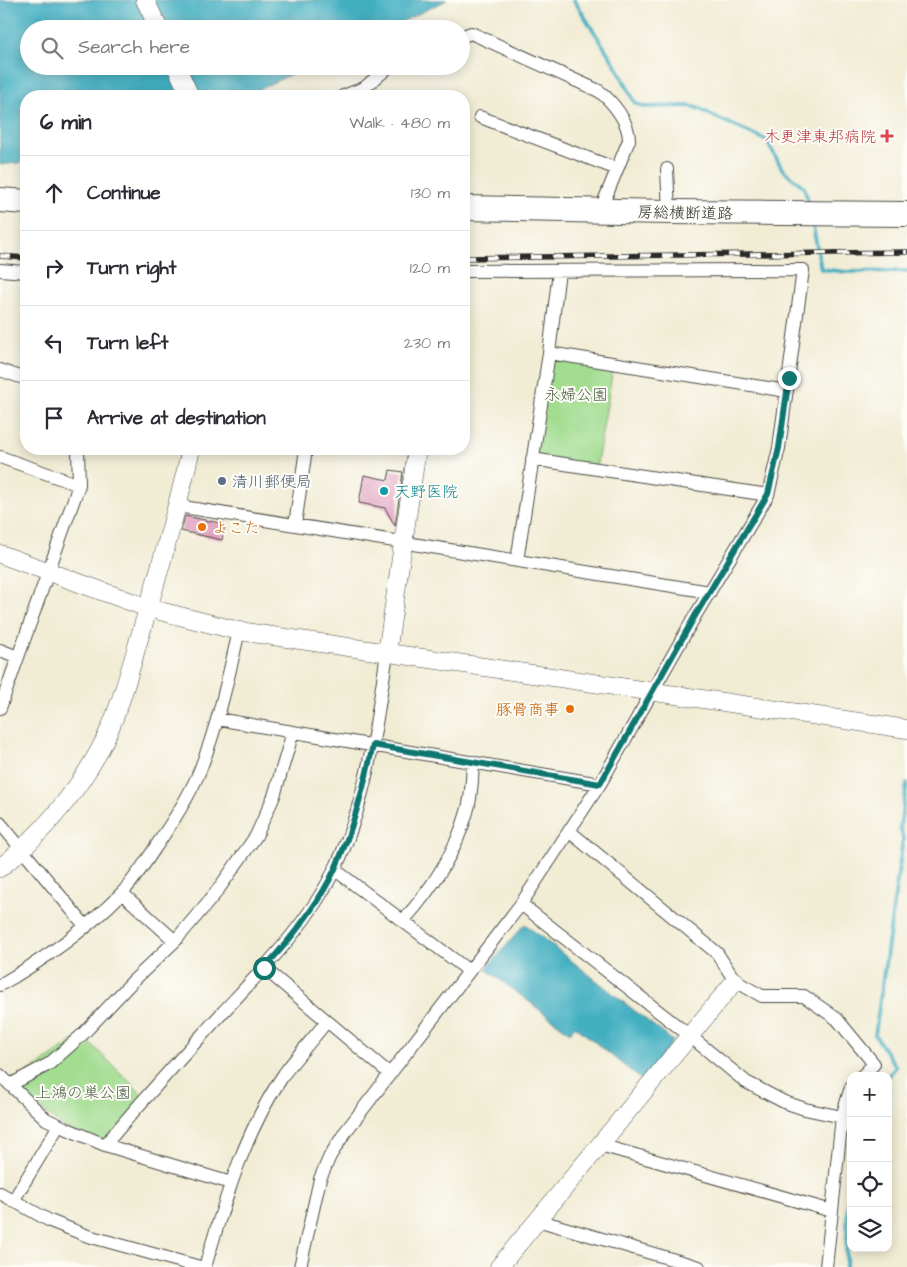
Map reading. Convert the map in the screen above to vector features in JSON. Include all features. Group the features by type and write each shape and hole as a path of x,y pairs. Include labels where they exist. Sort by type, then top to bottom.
{"highway":[{"path":"0,200 20,202"},
{"name":"房総横断道路","path":"470,208 907,214"}],"street":[{"path":"145,0 155,20"},
{"path":"470,33 599,91 610,100 629,131 629,140 600,211"},
{"path":"180,75 187,90"},
{"path":"359,90 379,75"},
{"path":"480,117 617,170"},
{"path":"667,169 669,212"},
{"path":"0,270 20,272"},
{"path":"300,1267 320,1179 330,1156 346,1131 521,904 600,784 768,494 779,448 803,270 470,271"},
{"path":"517,561 549,353 559,271"},
{"path":"549,353 787,392"},
{"path":"0,370 20,378"},
{"path":"0,708 79,485 78,455"},
{"path":"0,868 22,850 60,809 98,753 122,698 178,506 190,455"},
{"path":"295,525 305,455"},
{"path":"105,1145 145,1097 264,968 296,929 334,870 358,807 373,745 416,455"},
{"path":"0,457 79,485"},
{"path":"532,459 768,494"},
{"path":"178,506 710,592"},
{"path":"0,554 148,608 239,631 907,729"},
{"path":"0,985 43,958 86,927 122,893 145,863 178,813 200,771 217,719 239,631"},
{"path":"0,650 18,657"},
{"path":"217,719 600,784"},
{"path":"10,1085 48,1064 82,1035 132,982 175,941 215,894 256,836 274,796 293,732"},
{"path":"403,921 424,897 443,869 467,812 472,786 473,762"},
{"path":"0,823 86,927"},
{"path":"569,831 717,953 735,981 762,996 804,996 837,1019 874,1064 866,1072"},
{"path":"334,870 469,971"},
{"path":"122,893 175,941"},
{"path":"521,904 746,1082 764,1093 805,1109 842,1117"},
{"path":"264,968 390,1074"},
{"path":"499,1267 735,981"},
{"path":"205,1267 231,1182 247,1140 284,1074 327,1021"},
{"path":"0,1075 46,1119 105,1145 231,1182"},
{"path":"826,1267 842,1117 847,1100"},
{"path":"13,1201 60,1125"},
{"path":"600,1145 832,1211"},
{"path":"0,1193 50,1221 88,1236 200,1267"},
{"path":"537,1220 700,1267"}],"green space":[{"name":"永婦公園","path":"549,353 614,363 596,469 532,459"},
{"name":"上鴻の巣公園","path":"82,1035 145,1097 105,1145 65,1128 10,1085"}],"water":[{"path":"0,0 447,0 406,20 20,20 20,75 289,75 258,90 20,90 20,163 0,165"},
{"path":"525,924 673,1041 644,1082 575,1026 570,1033 486,969"}],"building":[{"name":"天野医院","path":"390,470 403,472 395,526 385,508 359,503 364,475 388,480"},
{"name":"よこた","path":"185,516 225,524 222,540 181,531"}],"waterway":[{"path":"574,0 618,69 635,103 644,107 690,106 766,140 783,170 804,187 809,204"},
{"path":"812,221 821,269 847,272 907,271"},
{"path":"892,1072 896,1067 875,1035 903,839 900,826 907,783"},
{"path":"846,1267 848,1207"}],"railway":[{"path":"470,258 907,252"},
{"path":"0,256 20,258"}],"place":[{"name":"木更津東邦病院","path":"887,136"},
{"name":"清川郵便局","path":"222,481"},
{"name":"天野医院","path":"384,491"},
{"name":"よこた","path":"202,527"},
{"name":"豚骨商事","path":"570,709"}],"route":[{"path":"264,968 296,929 334,870 358,807 366,781 373,745 600,784 695,616 768,494 779,448 789,378"}]}
